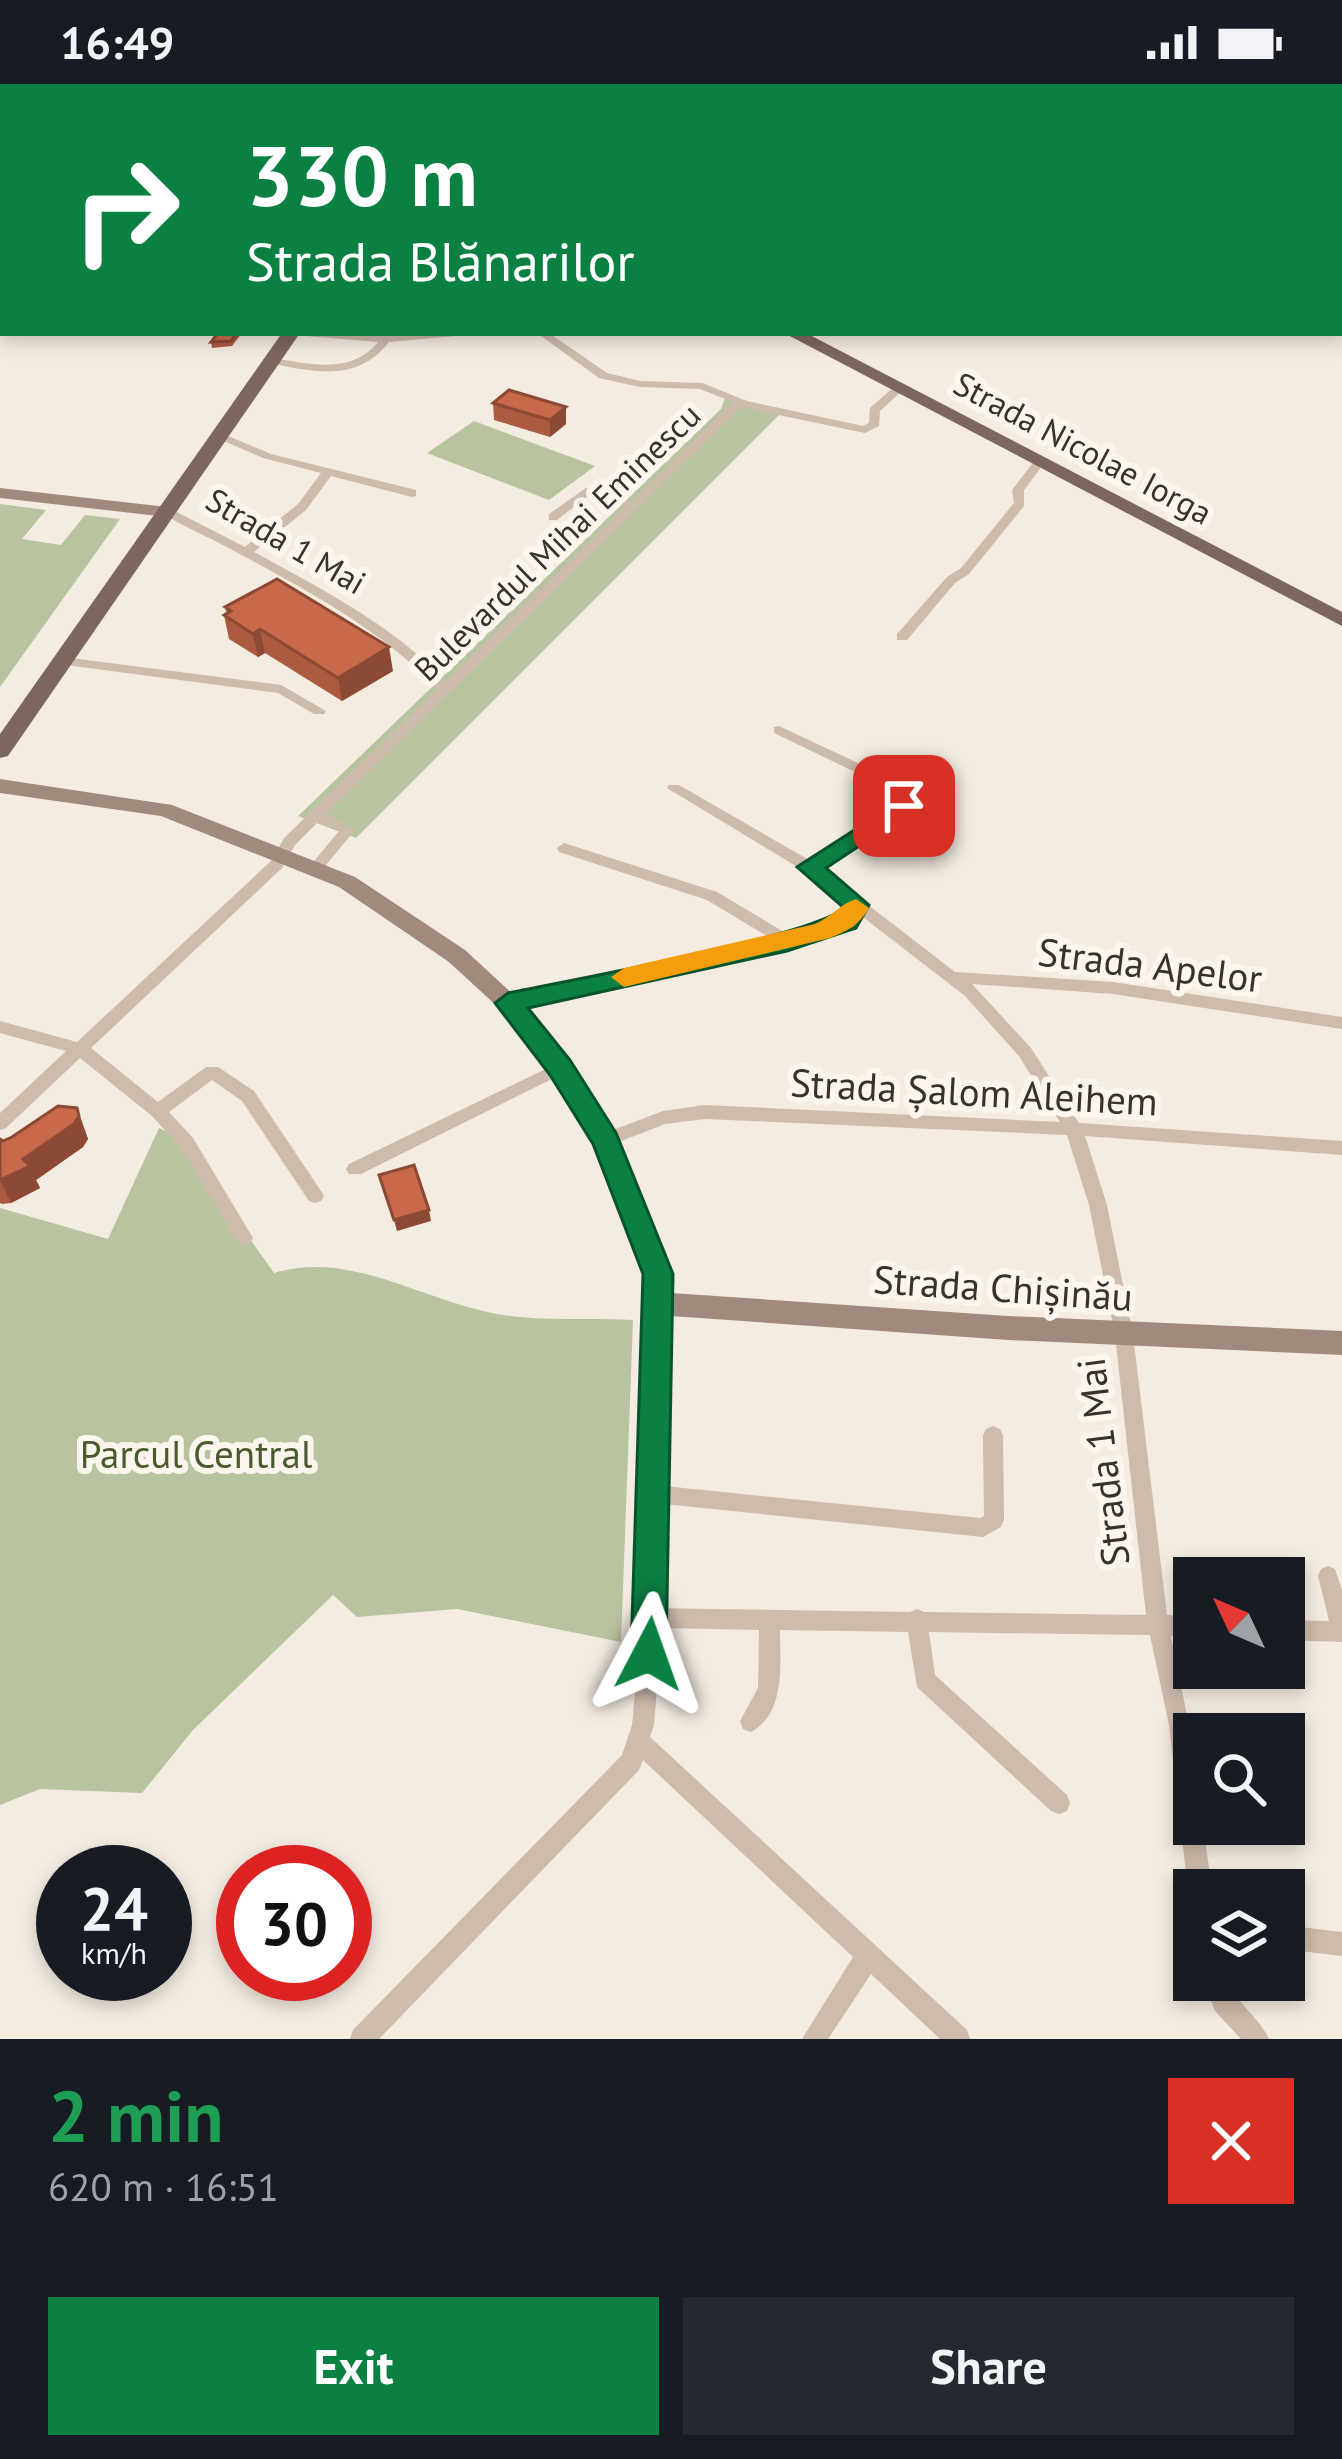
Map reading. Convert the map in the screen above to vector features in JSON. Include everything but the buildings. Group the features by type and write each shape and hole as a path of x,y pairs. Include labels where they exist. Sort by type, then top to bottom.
{"main road":[{"path":"0,751 289,336"},
{"name":"Strada Nicolae Iorga","path":"799,336 1342,620"}],"street":[{"path":"346,336 421,336"},
{"path":"546,336 603,376 622,382 702,386 742,402"},
{"path":"273,361 353,368 377,353 386,339"},
{"name":"Bulevardul Mihai Eminescu","path":"0,1123 285,854 316,815 742,402 865,430 874,424 874,410 898,388"},
{"path":"221,436 267,456 412,493"},
{"path":"902,637 951,580 965,571 1020,503 1018,490 1039,462"},
{"path":"245,553 302,507 328,472"},
{"path":"553,518 586,492 633,506"},
{"name":"Strada 1 Mai","path":"0,493 167,512 383,637 436,678 443,691"},
{"path":"63,661 281,689 320,711"},
{"path":"779,730 886,782 909,799 809,867"},
{"path":"0,786 157,808 316,867 411,920 508,1003 560,1068 606,1141 650,1246 661,1304 652,1618 640,1742 616,1782 362,2039"},
{"name":"Strada 1 Mai","path":"674,788 809,867 950,977 1004,1026 1073,1129 1098,1205 1124,1335 1158,1624 1180,1725 1197,1869"},
{"path":"316,815 348,830 316,867"},
{"path":"564,848 712,896 787,941"},
{"path":"508,1003 787,941 847,921 857,905"},
{"name":"Strada Apelor","path":"950,977 1112,988 1342,1023"},
{"path":"0,1027 80,1049 158,1112 187,1143 244,1238"},
{"path":"355,1169 560,1068"},
{"path":"158,1112 212,1071 248,1096 315,1196"},
{"name":"Strada Șalom Aleihem","path":"606,1141 663,1118 705,1112 1073,1129 1342,1148"},
{"name":"Strada Chișinău","path":"661,1304 1124,1335 1342,1343"},
{"path":"654,1494 983,1528 994,1520 993,1435"},
{"path":"1305,1630 1342,1631 1328,1576"},
{"path":"652,1618 1173,1625"},
{"path":"751,1721 769,1690 770,1619"},
{"path":"916,1619 925,1680 1059,1803"},
{"path":"640,1742 958,2039"},
{"path":"1305,1939 1342,1944"},
{"path":"814,2039 867,1958"},
{"path":"1224,2001 1257,2039"}],"green space":[{"path":"725,398 781,413 356,838 298,816 721,409"},
{"path":"474,421 595,466 549,500 427,453"},
{"path":"0,504 46,510 22,539 61,545 85,515 120,519 0,687"},
{"name":"Parcul Central","path":"159,1128 178,1137 274,1273 327,1267 501,1315 633,1320 621,1642 457,1609 357,1617 333,1595 193,1730 142,1793 40,1789 0,1805 0,1208 108,1239"}],"slow traffic":[{"path":"624,977 821,932 853,917 856,908"}],"route":[{"path":"649,1654 661,1304 658,1274 606,1141 560,1068 508,1003 787,941 847,921 857,905 809,867 904,806"}]}
